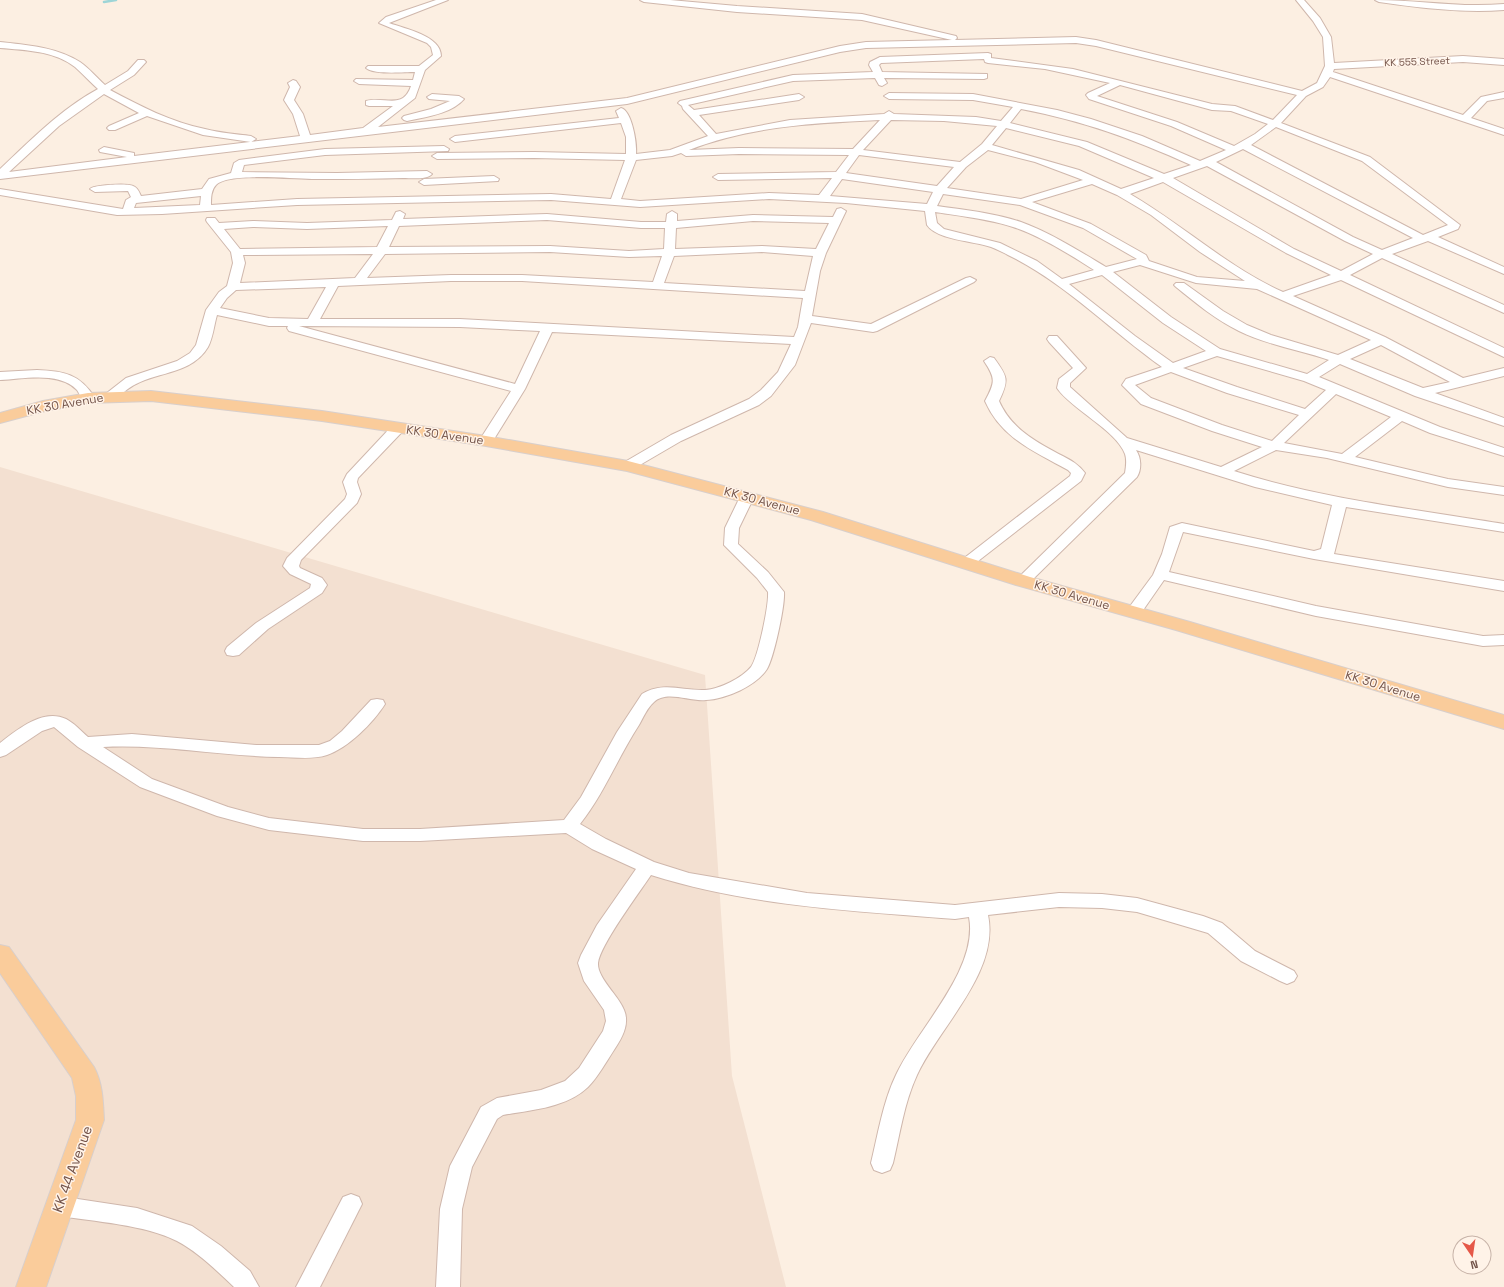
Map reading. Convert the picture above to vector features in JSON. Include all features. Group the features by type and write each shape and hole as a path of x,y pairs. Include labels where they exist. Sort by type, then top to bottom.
{"main road":[{"name":"KK 30 Avenue","path":"0,418 43,406 88,398 110,396 152,396 322,416 397,429 486,441 628,466 747,496 817,516 968,562 1023,581 1504,722"},
{"name":"KK 44 Avenue","path":"0,954 85,1075 89,1096 90,1120 58,1206 31,1287"}],"street":[{"path":"366,131 412,96 421,69 437,56 438,51 433,42 383,23 389,19 444,0"},
{"path":"644,0 737,9 862,17 972,43"},
{"path":"1121,193 1166,179 1239,147 1260,135 1303,94 1320,85 1329,69 1327,37 1317,20 1300,0"},
{"path":"1379,0 1445,9 1472,10 1504,7"},
{"path":"0,175 267,142 616,102 671,91 736,74 854,47 1076,40 1096,43 1303,94"},
{"path":"973,97 984,76 988,58 989,43"},
{"path":"0,45 38,50 66,58 78,65 104,90 148,113 198,130 267,142"},
{"path":"823,198 868,135 889,117 891,108 889,96 874,65 875,62 880,60 988,58 1041,64 1118,82 1212,107 1232,108 1272,124 1344,148 1366,159 1455,225 1426,238 1382,254 1340,276 1283,296"},
{"name":"KK 555 Street","path":"1329,69 1463,59 1504,62"},
{"path":"0,175 37,138 126,76 141,62"},
{"path":"371,68 391,70 421,69"},
{"path":"1329,69 1464,119 1504,132"},
{"path":"682,103 786,79 879,75 984,76"},
{"path":"786,79 812,121"},
{"path":"359,81 417,83"},
{"path":"1118,82 1091,95 1092,97 1239,147 1426,238 1504,271"},
{"path":"293,84 295,87 289,100 297,109 301,127 306,138"},
{"path":"671,91 714,137"},
{"path":"1464,119 1484,99 1504,95"},
{"path":"889,96 973,97 1088,121 1138,138 1202,163 1317,223 1504,309"},
{"path":"381,120 392,123 437,110 454,103 459,99 432,97"},
{"path":"615,202 632,157 631,137 616,102"},
{"path":"370,103 404,103"},
{"path":"692,113 802,103"},
{"path":"1018,107 986,146 962,165 940,189 930,208 930,220 932,225 940,231 996,245 1018,254 1034,263 1104,316 1131,340 1172,368 1232,390 1308,414"},
{"path":"112,128 148,113"},
{"path":"672,153 714,137 790,123 812,121 889,117 970,120 1044,133 1082,144 1166,179 1290,251 1504,353"},
{"path":"420,200 430,164 474,119"},
{"path":"455,139 625,120"},
{"path":"402,143 404,127"},
{"path":"236,176 239,163 244,162 402,143 440,153 632,157 672,153 856,152 962,165"},
{"path":"986,146 1039,160 1093,180 1121,193 1155,213 1204,250 1262,287 1381,340 1460,382"},
{"path":"244,162 247,147"},
{"path":"147,149 165,151 162,156"},
{"path":"104,150 134,156 136,159"},
{"path":"233,287 239,263 237,252 203,208 207,192 212,181 236,176 260,174 494,179"},
{"path":"718,177 774,175 838,176 940,189 1022,202 1087,226 1142,258 1143,261 1141,262"},
{"path":"1022,202 1093,180"},
{"path":"95,189 130,188 134,190 137,199"},
{"path":"0,192 110,210 128,211 162,211 298,202 551,197 640,204 768,196 846,200 930,208 983,216 1018,225 1076,253 1105,272 1167,320 1216,352 1309,378 1435,430 1504,452"},
{"path":"128,211 131,200 207,192"},
{"path":"358,282 380,251 407,200"},
{"path":"628,466 676,438 754,402 766,393 783,374 789,365 804,327 820,252 846,200"},
{"path":"657,286 669,253 672,203"},
{"path":"216,226 253,224 307,226 547,217 620,224 671,225 754,218 837,220"},
{"path":"237,252 550,249 629,254 762,249 820,252"},
{"path":"1059,283 1141,262 1196,280 1262,287"},
{"path":"110,396 131,381 180,364 194,356 202,346 212,310 223,295 233,287 451,278 522,278 810,295"},
{"path":"806,319 873,328 970,280"},
{"path":"312,322 334,282"},
{"path":"1180,285 1219,314 1244,328 1265,337 1339,359 1457,408 1504,422"},
{"path":"212,310 269,322 519,389"},
{"path":"269,322 460,323 798,341"},
{"path":"486,441 519,389 548,327"},
{"path":"1023,581 1132,474 1134,463 1132,453 1123,441 1064,388 1064,382 1080,368 1054,339"},
{"path":"1309,378 1339,359 1381,340"},
{"path":"1216,352 1131,382 1128,385 1146,401 1217,428 1274,446 1345,458 1448,483 1504,492"},
{"path":"968,562 1076,478 1078,472 1073,467 1013,433 1005,425 994,410 992,401 1002,381 1000,374 990,361"},
{"path":"1420,393 1504,372"},
{"path":"0,376 51,374 62,376 84,388 88,398"},
{"path":"1222,472 1274,446 1334,388"},
{"path":"1345,458 1400,416"},
{"path":"233,651 262,626 317,590 319,585 317,581 295,571 291,566 294,558 352,500 354,494 350,482 352,477 397,429"},
{"path":"1123,441 1260,484 1340,502 1504,528"},
{"path":"569,826 580,814 623,734 648,698 664,692 706,696 718,693 754,674 760,667 776,603 776,591 769,581 732,545 732,528 747,496"},
{"path":"1314,555 1328,552 1340,502"},
{"path":"1134,613 1160,575 1169,554 1175,530 1182,527 1314,555 1504,586"},
{"path":"1160,575 1316,611 1483,641 1504,640"},
{"path":"84,743 132,740 256,751 322,751 336,745 348,735 377,704"},
{"path":"0,751 40,724 57,722 84,743 146,783 223,812 269,824 363,835 420,835 569,826 599,844 647,867 690,880 807,900 955,912 1058,900 1102,901 1137,905 1203,923 1215,928 1248,956 1287,976"},
{"path":"448,1287 451,1209 461,1166 489,1113 497,1107 559,1094 571,1089 580,1081 615,1032 616,1022 614,1010 590,974 588,963 593,950 647,867"},
{"path":"882,1163 905,1077 914,1059 966,977 980,938 977,910"},
{"path":"308,1287 351,1204"},
{"path":"58,1206 137,1218 184,1233 213,1253 242,1279 247,1287"}],"shaded area":[{"path":"0,467 705,675 732,1076 786,1287 0,1287"}],"waterway":[{"path":"104,2 116,0"}]}
